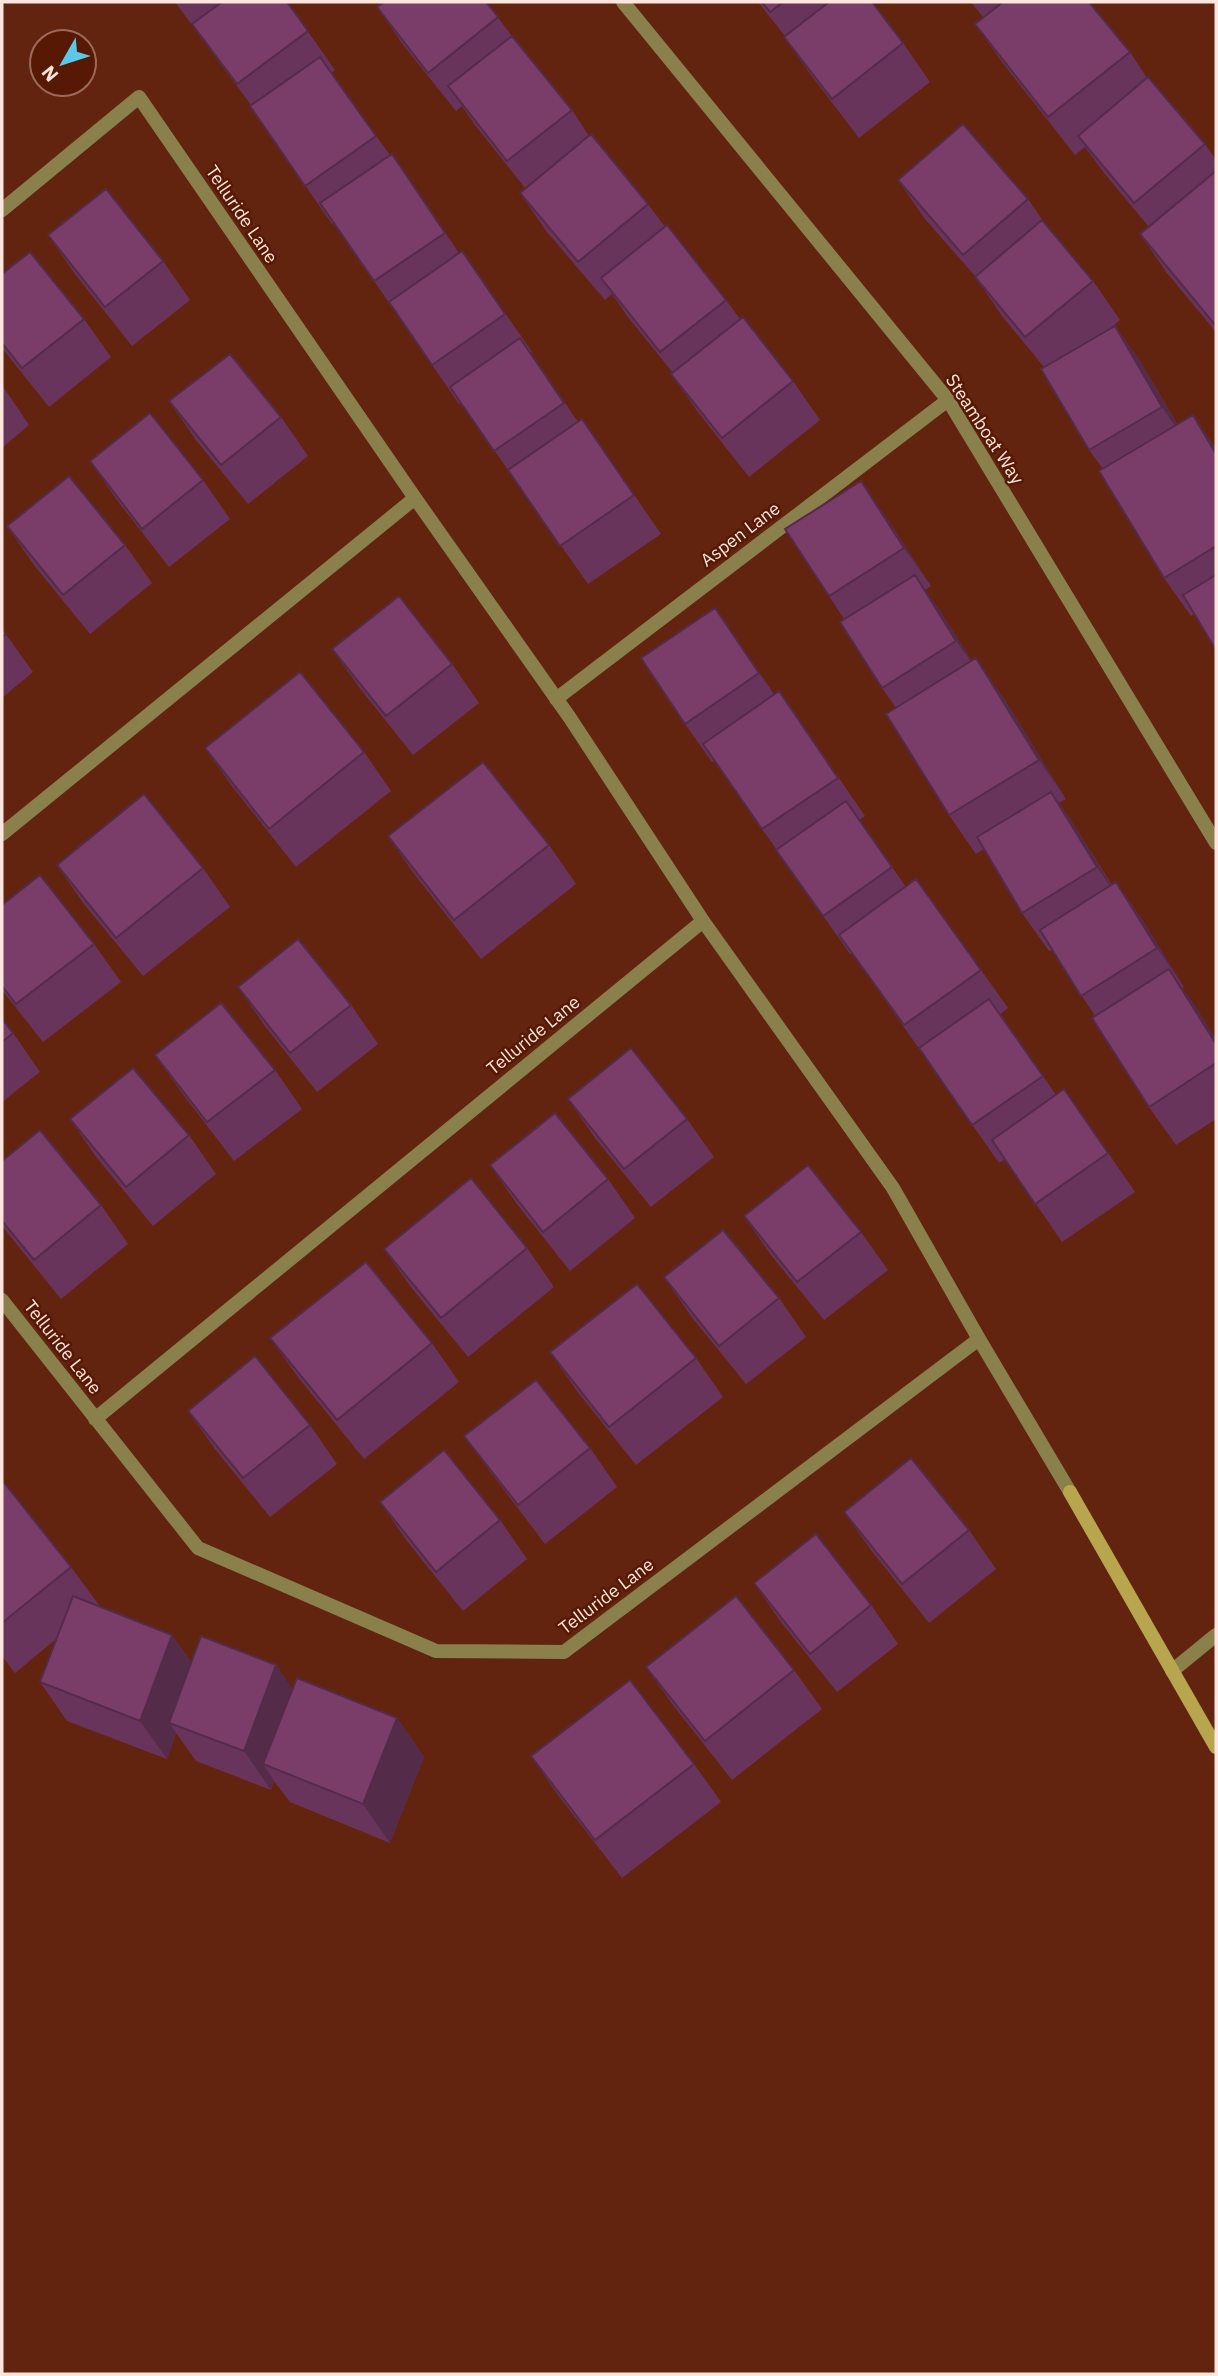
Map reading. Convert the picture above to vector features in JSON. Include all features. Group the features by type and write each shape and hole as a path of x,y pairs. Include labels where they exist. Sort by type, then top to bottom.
{"street":[{"name":"Steamboat Way","path":"623,2 948,400 1216,844"},
{"name":"Telluride Lane","path":"2,210 139,97 555,699 703,920 893,1188 1216,1747"},
{"name":"Aspen Lane","path":"555,699 948,400"},
{"path":"2,834 415,498"},
{"name":"Telluride Lane","path":"95,1419 703,920"},
{"name":"Telluride Lane","path":"2,1300 198,1548 436,1651 564,1652 979,1339"},
{"path":"1172,1671 1216,1635"}],"building":[{"path":"222,2 287,2 308,31 237,84 192,24"},
{"path":"384,2 486,2 498,17 428,73 377,7"},
{"path":"762,2 783,2 770,12"},
{"path":"829,2 872,2 903,43 832,99 784,37"},
{"path":"1003,2 1089,2 1130,52 1048,117 975,24"},
{"path":"512,36 572,110 507,161 448,86"},
{"path":"320,57 376,136 305,186 250,106"},
{"path":"1148,77 1205,144 1134,203 1078,136"},
{"path":"963,124 1028,199 963,255 898,180"},
{"path":"591,134 648,204 578,262 520,193"},
{"path":"392,154 445,233 374,281 320,203"},
{"path":"1216,171 1216,326 1140,234"},
{"path":"106,189 163,261 105,307 48,235"},
{"path":"1042,220 1093,281 1025,337 975,277"},
{"path":"667,225 726,300 660,352 601,278"},
{"path":"462,251 505,314 432,365 389,302"},
{"path":"30,252 84,319 22,368 2,343 2,274"},
{"path":"743,317 793,381 722,438 671,374"},
{"path":"1115,326 1162,407 1089,450 1041,369"},
{"path":"520,338 564,403 494,451 450,387"},
{"path":"230,354 281,417 221,465 169,401"},
{"path":"150,413 203,480 142,529 90,461"},
{"path":"1193,415 1216,454 1216,546 1164,578 1099,471"},
{"path":"582,419 634,495 560,546 508,470"},
{"path":"69,476 125,545 63,595 7,526"},
{"path":"861,481 904,548 829,596 785,529"},
{"path":"915,575 956,641 882,688 840,622"},
{"path":"1216,575 1216,650 1183,595"},
{"path":"399,596 452,664 386,716 332,649"},
{"path":"715,608 759,673 685,724 641,658"},
{"path":"976,658 1039,760 949,815 886,714"},
{"path":"300,672 364,752 269,829 205,748"},
{"path":"779,691 838,778 762,829 703,744"},
{"path":"483,762 549,845 454,920 388,836"},
{"path":"1051,792 1097,867 1022,913 977,837"},
{"path":"144,794 203,868 116,938 57,865"},
{"path":"846,801 892,867 823,916 776,850"},
{"path":"40,875 94,944 16,1004 2,986 2,905"},
{"path":"916,879 981,970 904,1025 839,935"},
{"path":"1116,882 1157,948 1081,996 1040,930"},
{"path":"298,939 351,1005 290,1053 238,987"},
{"path":"1169,969 1216,1044 1216,1063 1149,1107 1092,1018"},
{"path":"989,999 1043,1076 972,1125 919,1048"},
{"path":"221,1003 275,1070 207,1122 155,1055"},
{"path":"2,1019 13,1033 2,1042"},
{"path":"631,1048 687,1119 624,1169 568,1099"},
{"path":"133,1068 189,1135 126,1187 70,1119"},
{"path":"1064,1089 1108,1153 1035,1204 992,1140"},
{"path":"555,1113 608,1179 543,1232 490,1165"},
{"path":"40,1130 101,1205 34,1260 2,1221 2,1161"},
{"path":"808,1165 861,1232 797,1282 744,1216"},
{"path":"471,1178 527,1248 441,1318 384,1249"},
{"path":"723,1230 779,1298 719,1346 664,1277"},
{"path":"366,1262 432,1343 337,1420 270,1338"},
{"path":"637,1284 696,1358 609,1427 550,1352"},
{"path":"255,1356 310,1425 243,1478 188,1411"},
{"path":"536,1380 590,1448 518,1505 464,1436"},
{"path":"444,1450 500,1520 436,1572 380,1502"},
{"path":"911,1458 969,1530 902,1584 844,1512"},
{"path":"2,1480 71,1567 2,1623"},
{"path":"816,1534 871,1605 810,1654 754,1583"},
{"path":"73,1596 172,1635 140,1721 40,1682"},
{"path":"736,1596 794,1670 705,1741 646,1667"},
{"path":"201,1636 276,1665 244,1751 169,1723"},
{"path":"297,1678 397,1718 363,1804 263,1764"},
{"path":"630,1680 694,1764 595,1840 531,1756"}]}
